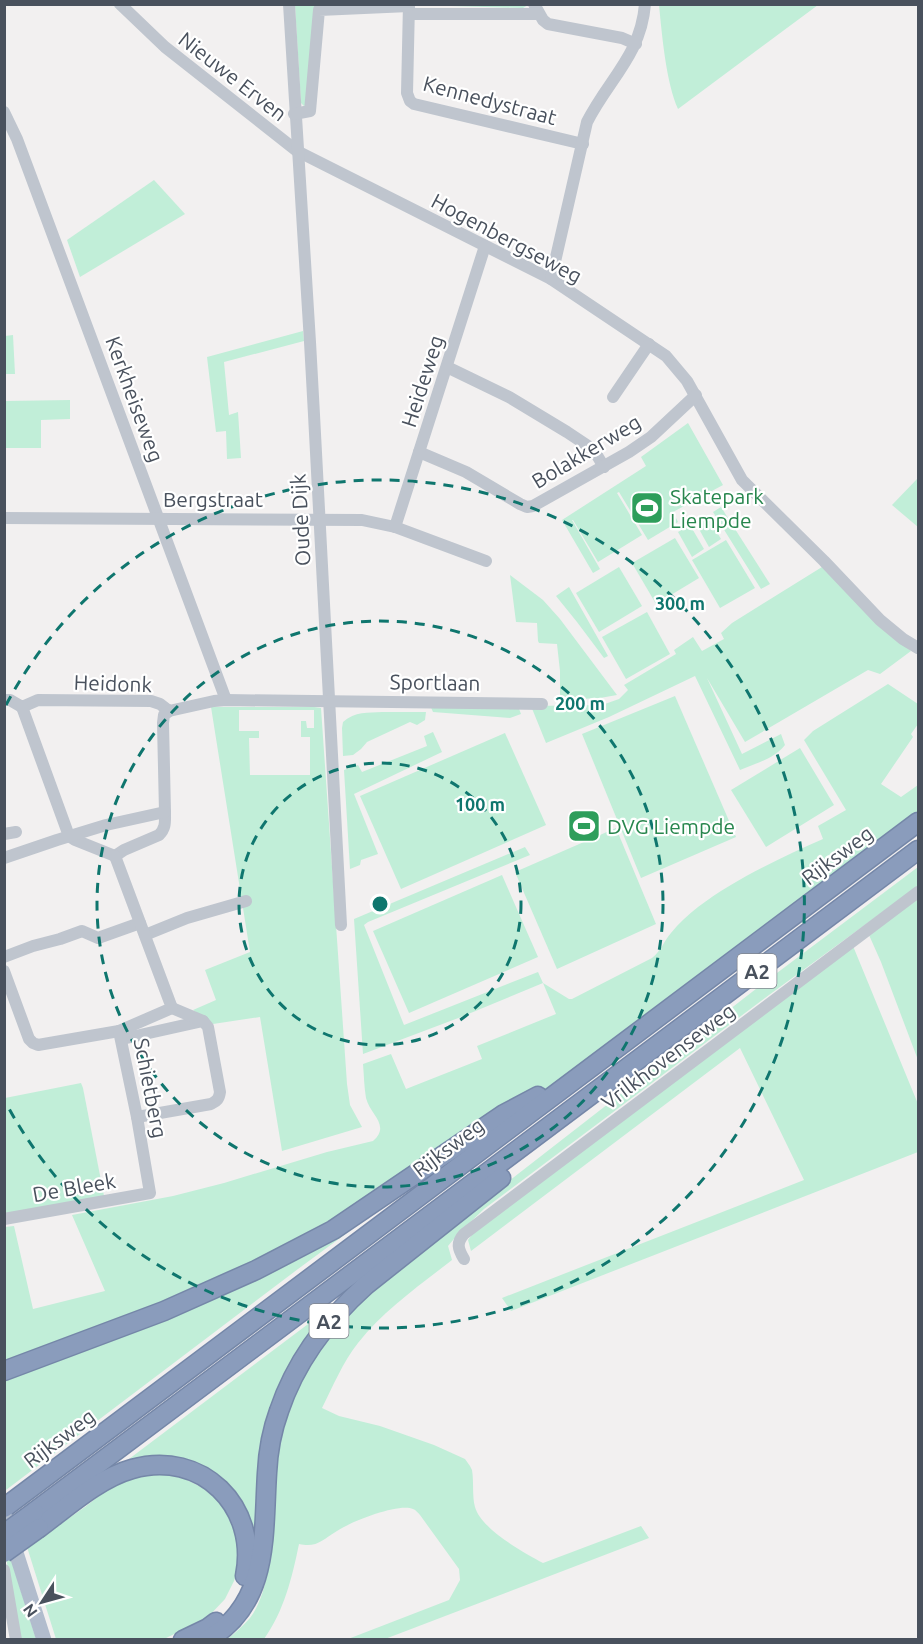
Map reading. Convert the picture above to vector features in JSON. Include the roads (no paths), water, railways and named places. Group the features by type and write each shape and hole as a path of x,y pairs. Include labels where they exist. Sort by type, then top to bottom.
{"highway":[{"name":"Rijksweg","path":"4,1508 918,822"},
{"name":"A2","path":"4,1553 36,1520 596,1091 918,850"},
{"name":"A2","path":"4,1371 164,1311 256,1270 333,1230 504,1114 582,1074"},
{"name":"A2","path":"207,1640 236,1617 255,1582 263,1539 267,1470 274,1429 279,1410 293,1377 315,1340 338,1311 366,1285 533,1152 596,1091"},
{"name":"A2","path":"4,1534 36,1520 131,1469 159,1465 172,1466 186,1469 209,1480 231,1502 242,1521 247,1540 247,1566 242,1586 225,1613 207,1628 183,1640"}],"main road":[{"path":"4,1515 44,1640"}],"street":[{"name":"Nieuwe Erven","path":"120,4 165,47 297,151"},
{"name":"Oude Dijk","path":"290,4 294,114 310,340 341,925"},
{"path":"551,279 587,122 593,109 627,61 636,44 644,21 645,4"},
{"name":"Kennedystraat","path":"409,8 407,93 410,101 414,104 583,144"},
{"path":"294,114 310,111 319,10 537,9 548,24 622,38 636,44"},
{"name":"Kerkheiseweg","path":"4,112 10,137 159,519 226,700"},
{"name":"Hogenbergseweg","path":"297,151 551,279 666,356 696,395 742,480 880,620 918,648"},
{"name":"Heideweg","path":"395,527 485,246"},
{"path":"613,398 649,344"},
{"path":"447,367 508,397 567,432 595,452 604,466"},
{"name":"Bolakkerweg","path":"419,452 465,472 520,504 527,507 534,506 627,454 651,437 696,395"},
{"name":"Bergstraat","path":"4,518 362,520 395,527 486,561"},
{"path":"4,700 10,700 22,707 69,836 115,856 172,1008 203,1021 208,1028 220,1092 216,1102 137,1117"},
{"name":"Heidonk","path":"22,707 38,700 151,701 169,711 214,700 328,700"},
{"name":"Sportlaan","path":"328,700 542,704"},
{"path":"115,856 159,835 164,830 163,723 164,715 169,711"},
{"path":"4,858 106,825 165,812"},
{"name":"Vrilkhovenseweg","path":"465,1259 458,1247 464,1234 918,892"},
{"path":"4,957 82,931 98,938 187,918 246,901"},
{"path":"4,971 29,1039 38,1045 121,1035 203,1021"},
{"name":"Schietberg","path":"150,1193 121,1035 172,1008"},
{"name":"De Bleek","path":"4,1219 150,1193"},
{"path":"4,1570 16,1640"}],"place":[{"name":"Skatepark Liempde","path":"647,508"},
{"name":"DVG Liempde","path":"584,826"}]}
